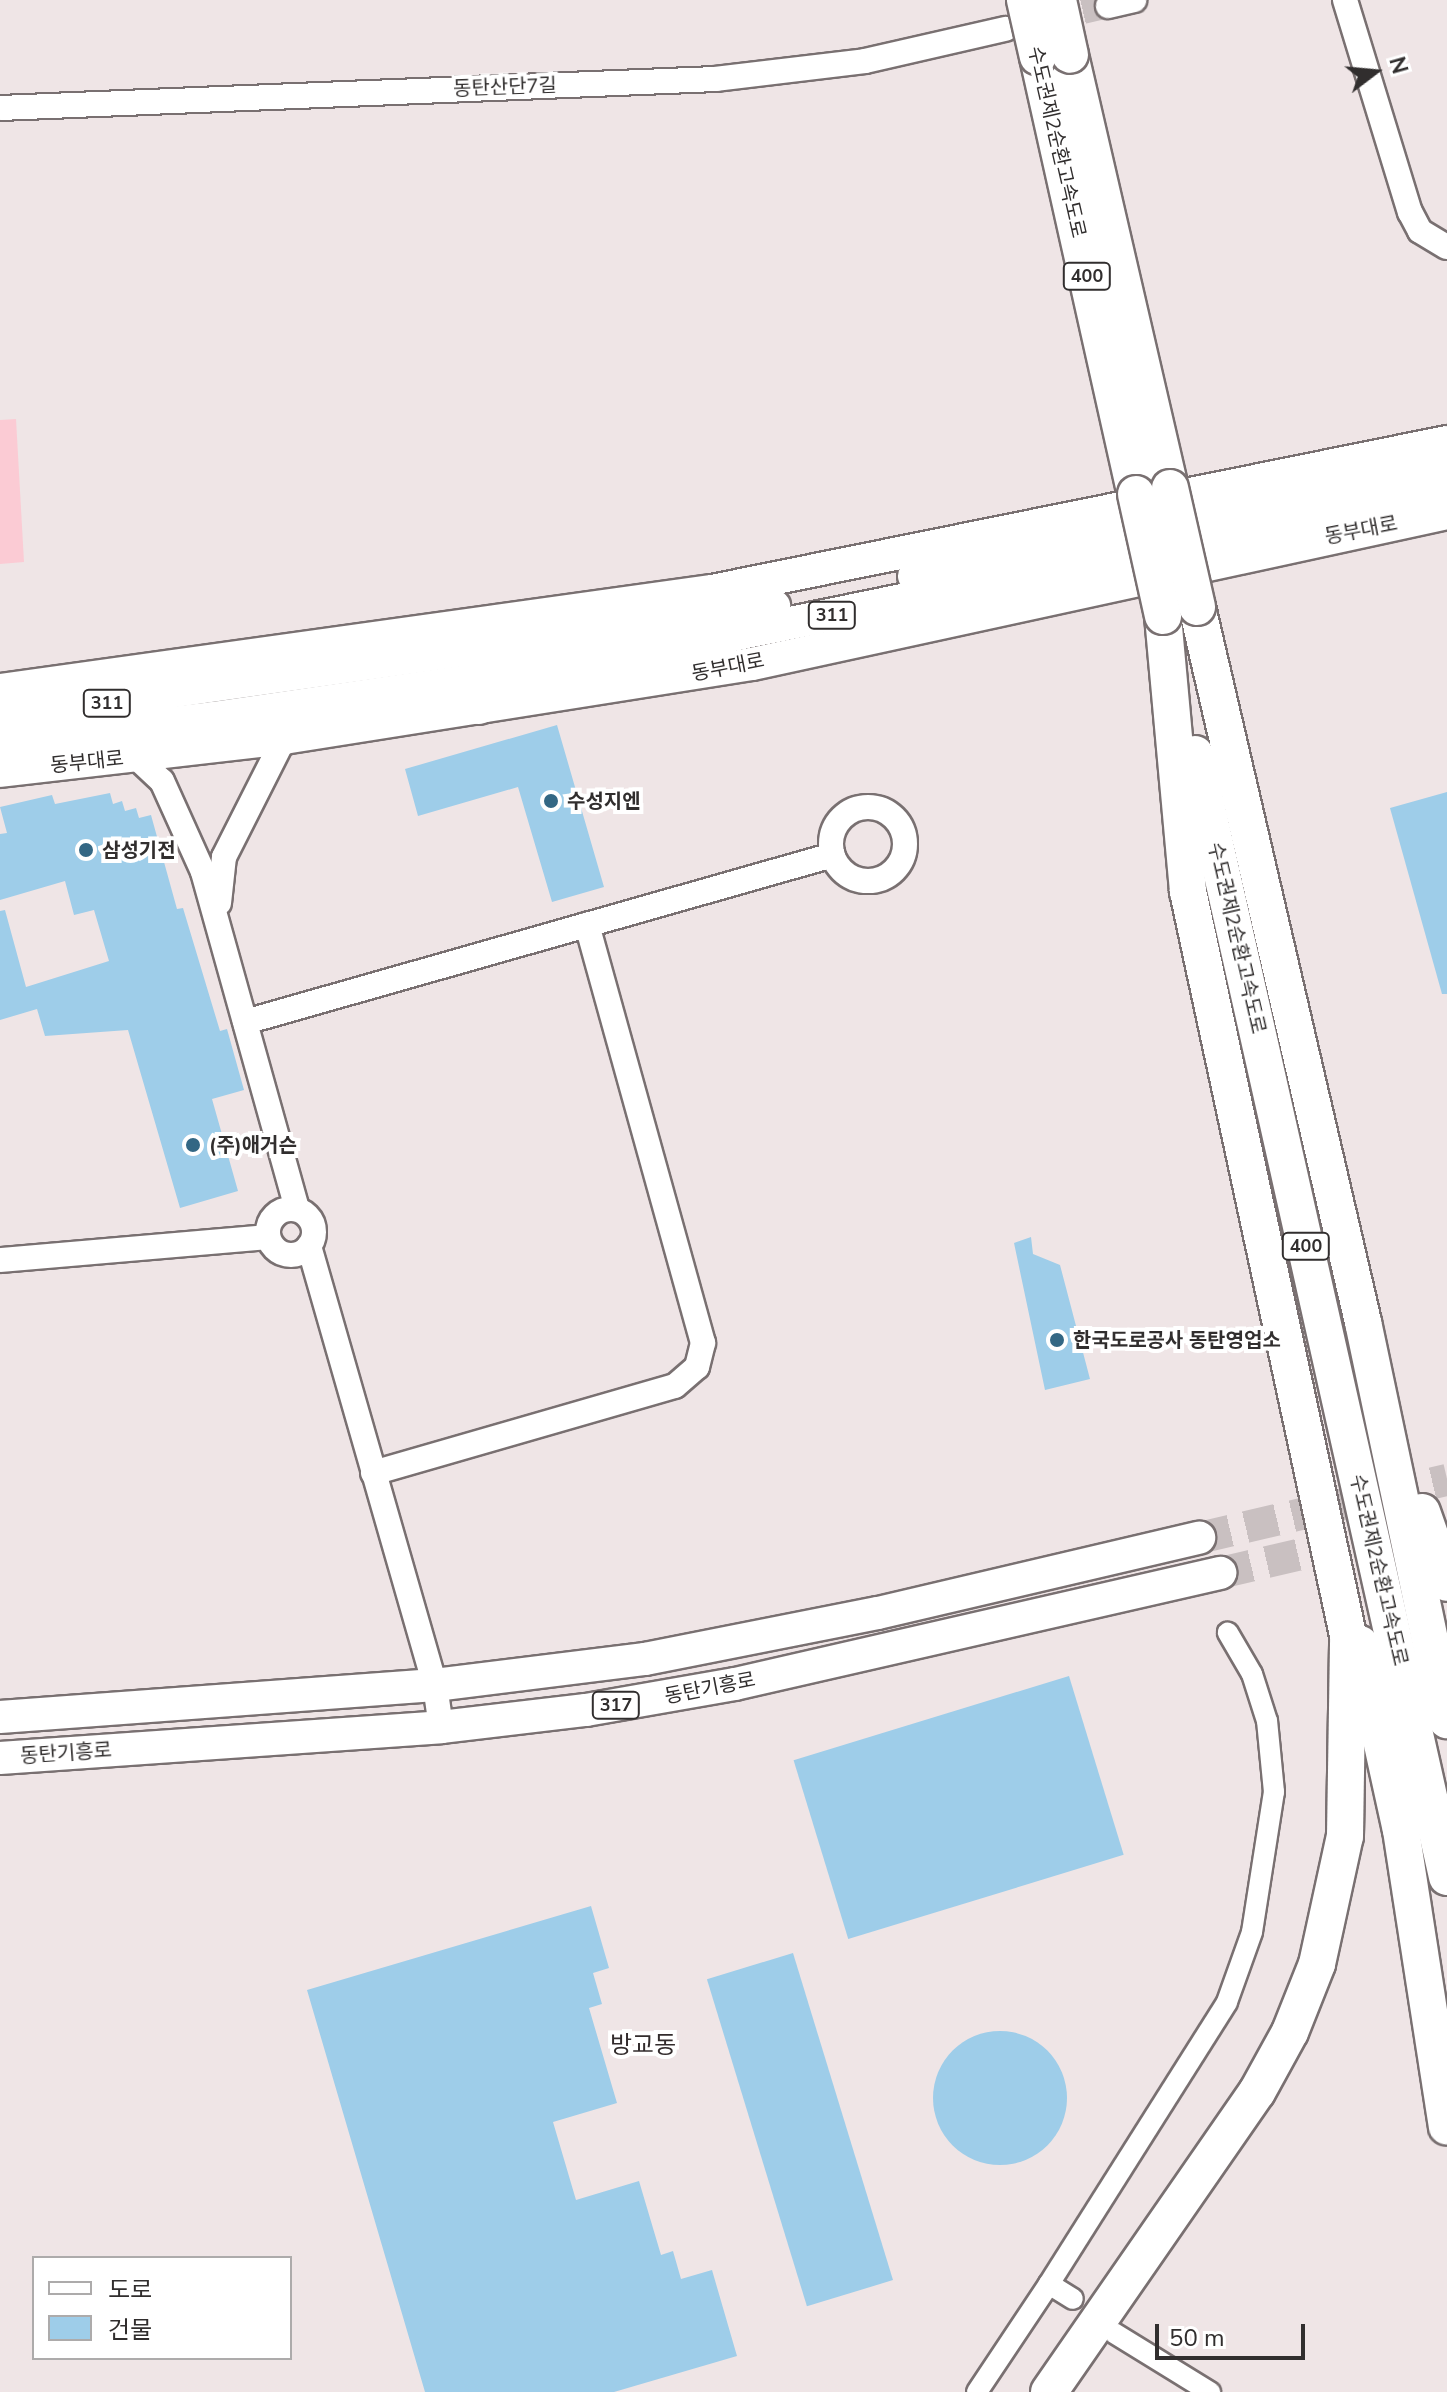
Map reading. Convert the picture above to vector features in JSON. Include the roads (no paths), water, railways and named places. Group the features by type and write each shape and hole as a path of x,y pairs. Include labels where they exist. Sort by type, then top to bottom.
{"highway":[{"name":"수도권제2순환고속도로","path":"1025,0 1054,56 1153,491 1447,1877"},
{"name":"수도권제2순환고속도로","path":"1054,56 1058,0"},
{"name":"수도권제2순환고속도로","path":"1180,612 1363,1322 1447,1720"},
{"path":"1049,2392 1257,2092 1290,2032 1317,1964 1345,1836 1348,1635 1327,1523 1188,891 1180,612"},
{"path":"1363,1322 1447,1583"},
{"path":"1327,1523 1380,1723 1447,2126"}],"main road":[{"path":"0,690 140,674 712,591 1447,442"},
{"name":"311","path":"0,716 773,606 1447,465"},
{"name":"동부대로","path":"0,743 213,718 615,659 1447,488"},
{"name":"동부대로","path":"0,771 284,738 752,664 1447,513"},
{"path":"140,674 267,664 454,634 658,623"},
{"path":"479,708 615,659"},
{"name":"동탄기흥로","path":"0,1717 435,1685 720,1646 1199,1538"},
{"name":"동탄기흥로","path":"0,1758 441,1727 586,1710 735,1684 1220,1573"}],"street":[{"path":"1108,6 1134,0"},
{"path":"1345,0 1410,212 1420,231 1447,247"},
{"name":"동탄산단7길","path":"0,108 715,79 865,61 1005,29"},
{"path":"218,925 224,857 284,738"},
{"path":"136,757 162,781 175,807 218,925 297,1209 313,1225 309,1246 435,1685 441,1727"},
{"path":"245,1022 833,855"},
{"path":"373,1473 675,1386 697,1367 703,1343 587,925"},
{"path":"268,1237 274,1215 297,1209"},
{"path":"268,1237 282,1253 296,1254 309,1246"},
{"path":"0,1260 268,1237"},
{"path":"977,2392 1227,2002 1252,1932 1274,1792 1267,1721 1252,1674 1228,1633"},
{"path":"1049,2284 1073,2299"},
{"path":"1114,2333 1210,2392"}],"tunnel":[{"path":"1048,20 1108,6"},
{"path":"1199,1538 1447,1480"},
{"path":"1220,1573 1447,1520"}],"place":[{"name":"수성지엔","path":"551,801"},
{"name":"삼성기전","path":"86,850"},
{"name":"(주)애거슨","path":"193,1145"},
{"name":"한국도로공사 동탄영업소","path":"1057,1340"}],"district":[{"name":"방교동","path":"643,2046"}]}
